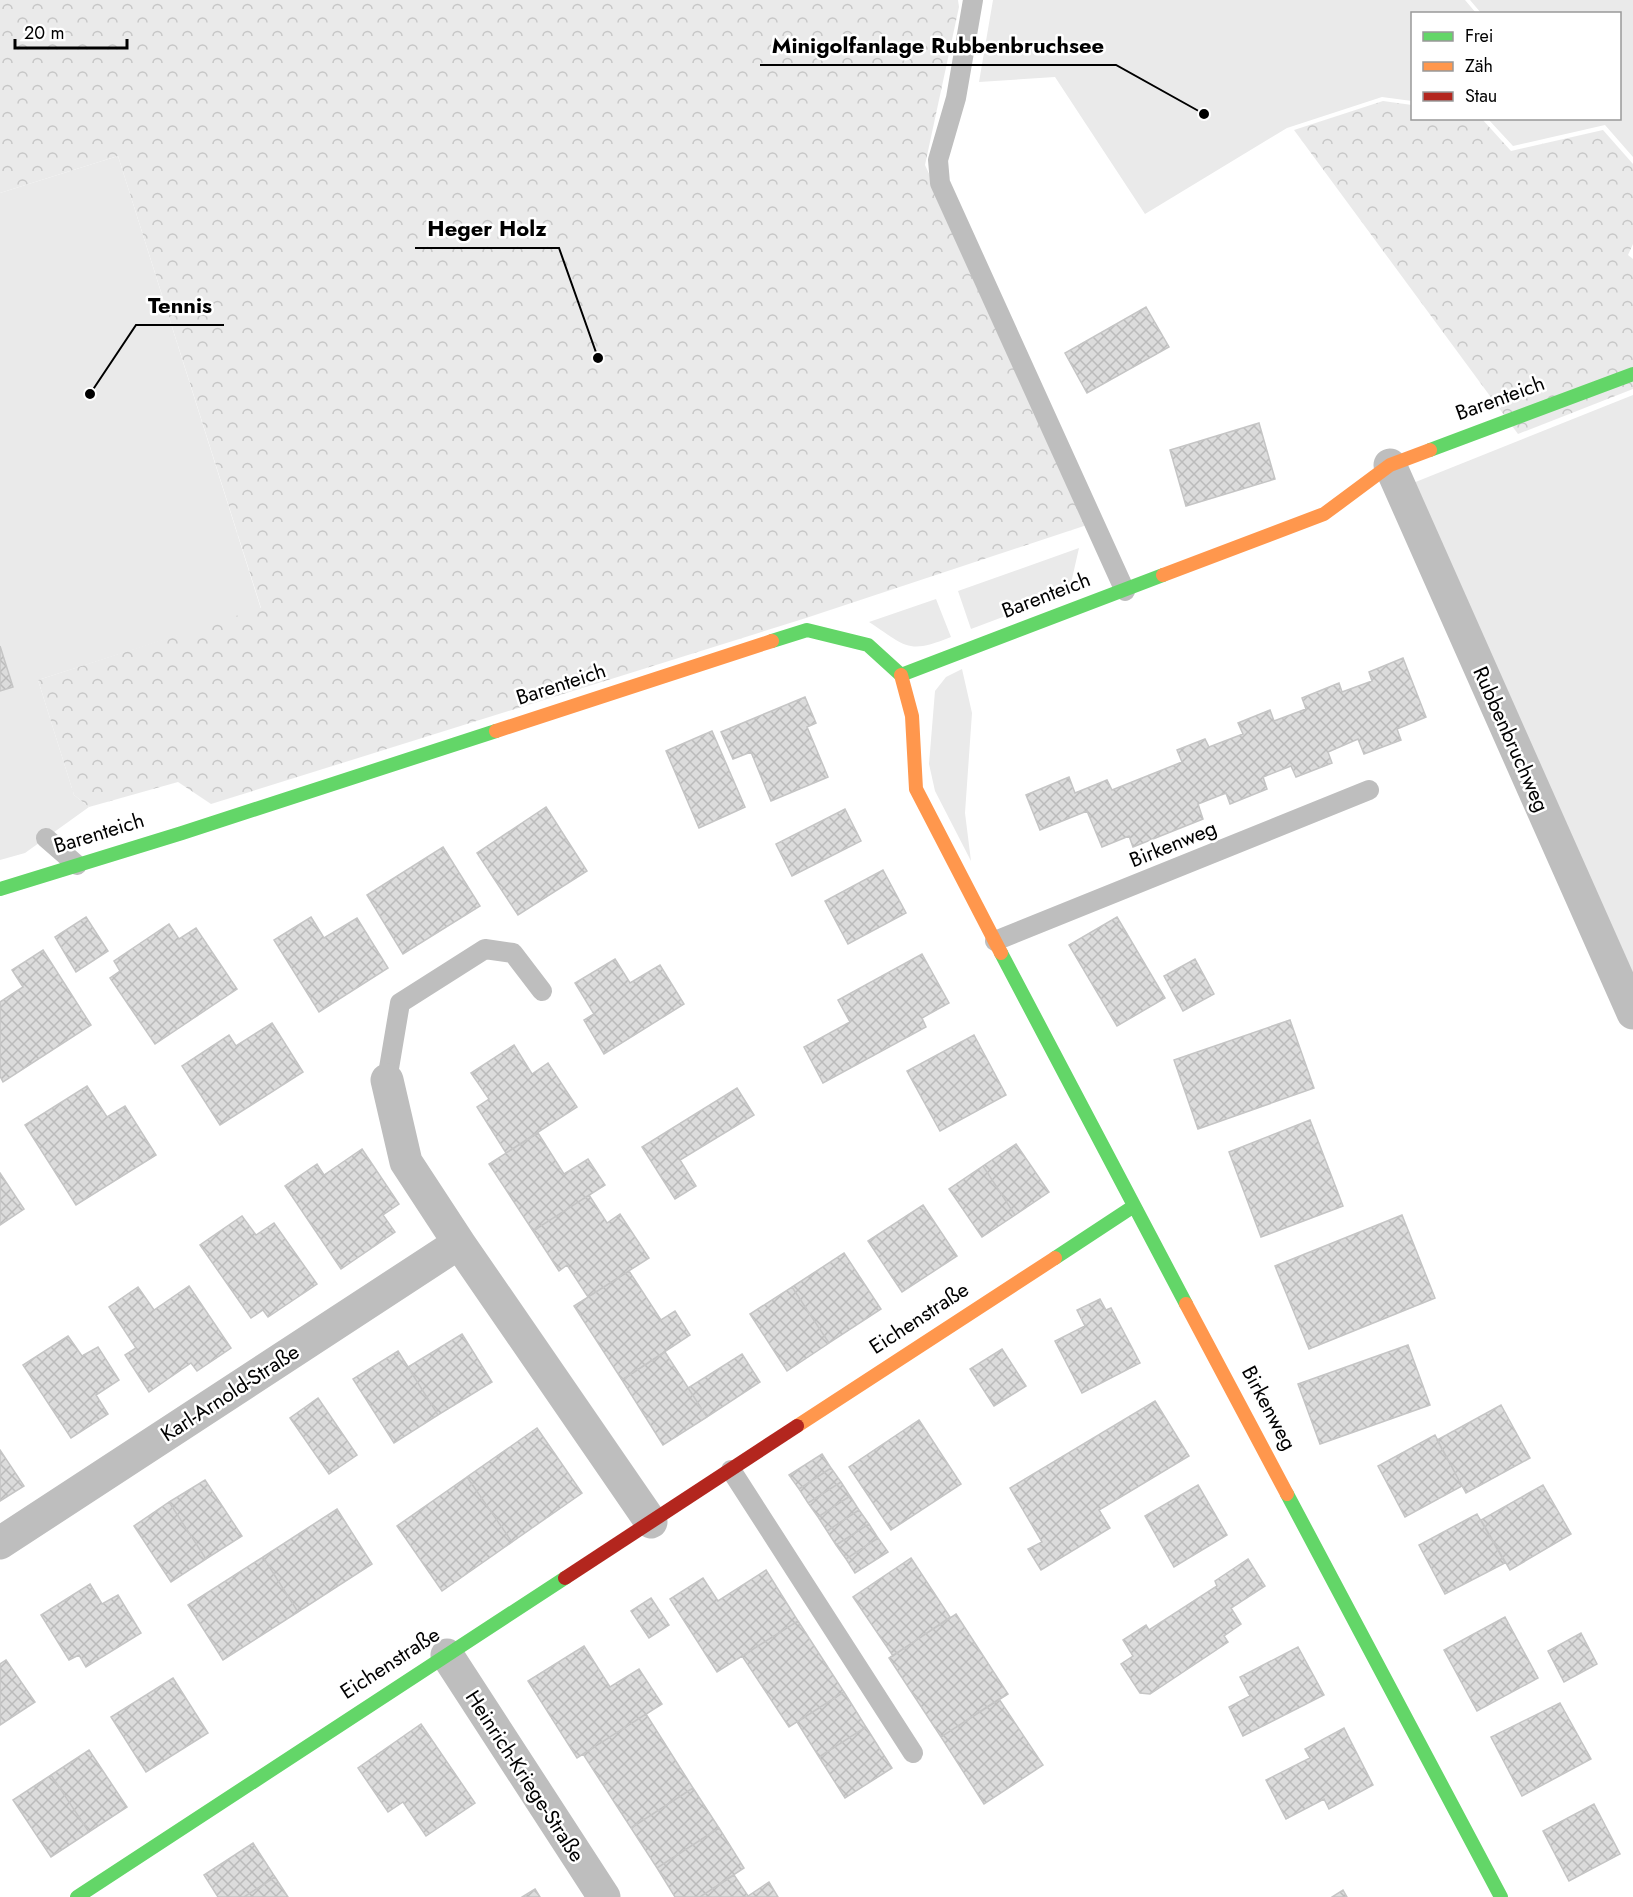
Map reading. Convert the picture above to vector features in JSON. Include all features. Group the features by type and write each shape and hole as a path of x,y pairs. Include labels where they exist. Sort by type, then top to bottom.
{"street":[{"name":"Barenteich","path":"0,889 807,630 868,645 901,675 1324,514 1390,465 1633,374"},
{"name":"Rubbenbruchweg","path":"1390,465 1633,1013"},
{"name":"Birkenweg","path":"901,675 912,716 916,789 1134,1206 1501,1897"},
{"path":"387,1080 406,1162 651,1522"},
{"name":"Eichenstraße","path":"77,1897 1134,1206"},
{"name":"Karl-Arnold-Straße","path":"0,1543 459,1243"},
{"name":"Heinrich-Kriege-Straße","path":"447,1655 604,1897"}],"lane":[{"name":"Barenteich","path":"973,0 956,98 938,160 940,183 1125,591"},
{"name":"Birkenweg","path":"995,941 1369,790"},
{"path":"46,838 77,865"},
{"path":"387,1080 400,1003 485,949 513,953 542,992"},
{"path":"730,1470 913,1754"}],"green space":[{"path":"0,0 958,0 959,7 925,165 1090,524 806,618 211,804 178,782 89,807 74,795 38,680 261,608 118,156 0,193"},
{"path":"993,0 1465,0 1475,12 1411,12 1411,101 1382,97 1287,128 1145,214 1055,77 979,82"},
{"path":"1470,0 1633,0 1633,157 1605,125 1513,146 1489,120 1621,120 1621,12 1480,12"},
{"path":"1383,101 1411,105 1411,120 1483,120 1511,151 1603,130 1633,164 1633,244 1628,255 1633,259 1633,389 1518,434 1294,130"},
{"path":"118,156 261,609 38,680 74,795 89,807 25,853 0,860 0,193"},
{"path":"1633,395 1633,977 1413,483"},
{"path":"1079,548 1069,592 971,629 958,591"},
{"path":"936,599 951,637 936,643 925,646 907,645 869,622"},
{"path":"962,669 972,713 965,813 971,861 935,791 929,764 935,691 946,677"}],"building":[{"path":"1146,307 1169,347 1087,393 1065,353"},
{"path":"1259,423 1275,479 1186,506 1170,450"},
{"path":"0,646 13,687 0,691"},
{"path":"1403,658 1426,717 1397,729 1401,740 1364,754 1358,739 1328,752 1332,763 1296,777 1291,766 1263,777 1267,789 1230,804 1226,793 1198,804 1203,819 1133,847 1129,836 1102,847 1087,811 1040,830 1026,795 1069,777 1075,793 1107,780 1112,790 1182,762 1177,750 1205,739 1209,747 1243,734 1238,723 1270,710 1274,721 1306,709 1302,698 1339,683 1342,692 1372,681 1369,672"},
{"path":"805,697 816,723 807,727 828,777 771,801 751,752 733,759 721,732"},
{"path":"712,731 745,807 699,828 666,751"},
{"path":"546,807 587,871 518,915 477,853"},
{"path":"845,809 861,841 792,876 776,844"},
{"path":"443,847 480,906 403,954 367,895"},
{"path":"883,870 906,913 848,944 825,901"},
{"path":"86,917 108,951 76,972 55,937"},
{"path":"311,917 324,938 357,918 388,968 319,1012 274,940"},
{"path":"1117,917 1165,998 1117,1026 1069,945"},
{"path":"169,924 179,939 196,928 237,989 155,1044 110,978 120,971 114,961"},
{"path":"43,950 91,1025 3,1082 0,1076 0,1002 23,987 12,970"},
{"path":"922,954 949,1003 922,1018 926,1027 823,1083 804,1047 850,1022 838,1000"},
{"path":"615,959 630,983 660,965 684,1004 604,1054 584,1020 594,1014 575,983"},
{"path":"1195,959 1214,994 1183,1011 1164,976"},
{"path":"1290,1020 1314,1088 1198,1129 1174,1060"},
{"path":"272,1023 303,1072 220,1125 182,1066 229,1035 236,1046"},
{"path":"974,1035 1006,1095 940,1131 907,1071"},
{"path":"514,1045 532,1074 548,1063 577,1107 506,1153 477,1107 489,1099 471,1073"},
{"path":"87,1086 107,1117 125,1106 156,1155 76,1205 25,1125"},
{"path":"737,1088 754,1115 680,1160 696,1186 675,1199 642,1147"},
{"path":"1310,1120 1343,1206 1261,1237 1229,1152"},
{"path":"538,1133 564,1174 588,1159 605,1185 533,1231 489,1164"},
{"path":"1016,1144 1049,1192 1015,1215 983,1166"},
{"path":"362,1149 399,1204 383,1215 395,1232 341,1269 285,1186 317,1164 324,1175"},
{"path":"983,1166 1015,1215 982,1237 949,1189"},
{"path":"0,1173 24,1209 0,1225"},
{"path":"589,1195 607,1223 620,1214 649,1258 588,1297 567,1265 559,1271 533,1231"},
{"path":"923,1205 957,1256 902,1292 868,1241"},
{"path":"1402,1215 1435,1298 1309,1349 1275,1266"},
{"path":"242,1216 256,1235 274,1223 317,1284 268,1317 263,1310 251,1318 200,1245"},
{"path":"844,1253 881,1309 829,1343 792,1287"},
{"path":"629,1271 661,1320 675,1311 690,1335 622,1380 574,1306"},
{"path":"189,1286 231,1348 197,1371 191,1363 149,1392 125,1355 136,1348 109,1307 138,1287 154,1310"},
{"path":"792,1287 829,1343 787,1371 750,1314"},
{"path":"1100,1299 1106,1310 1111,1308 1140,1363 1082,1393 1055,1341 1085,1326 1077,1310"},
{"path":"462,1334 492,1382 438,1415 408,1367"},
{"path":"68,1336 82,1356 98,1347 119,1380 96,1395 108,1414 71,1438 23,1365"},
{"path":"1408,1345 1430,1405 1320,1444 1298,1384"},
{"path":"1002,1349 1026,1386 994,1406 970,1369"},
{"path":"398,1351 438,1415 394,1443 353,1379"},
{"path":"665,1352 707,1417 663,1445 622,1380"},
{"path":"742,1354 760,1382 707,1417 688,1388"},
{"path":"318,1398 357,1455 329,1474 290,1418"},
{"path":"1155,1401 1189,1456 1099,1510 1110,1528 1041,1570 1028,1549 1042,1542 1010,1488"},
{"path":"1501,1405 1530,1458 1466,1493 1437,1440"},
{"path":"919,1420 961,1484 891,1530 849,1467"},
{"path":"537,1428 582,1493 512,1542 467,1477"},
{"path":"1435,1435 1462,1486 1405,1517 1378,1466"},
{"path":"0,1450 24,1486 0,1501"},
{"path":"822,1454 831,1468 799,1489 789,1475"},
{"path":"831,1468 841,1482 808,1503 799,1489"},
{"path":"467,1477 512,1542 442,1591 397,1526"},
{"path":"205,1480 242,1536 206,1559 169,1502"},
{"path":"841,1482 850,1496 818,1517 808,1503"},
{"path":"1198,1485 1227,1535 1174,1567 1145,1516"},
{"path":"1543,1485 1571,1534 1510,1570 1481,1520"},
{"path":"850,1496 859,1510 827,1531 818,1517"},
{"path":"169,1502 206,1559 171,1582 134,1526"},
{"path":"337,1509 372,1564 298,1612 263,1557"},
{"path":"859,1510 869,1524 836,1545 827,1531"},
{"path":"1477,1514 1505,1563 1445,1594 1419,1545"},
{"path":"869,1524 878,1538 846,1559 836,1545"},
{"path":"878,1538 888,1552 855,1573 846,1559"},
{"path":"263,1557 298,1612 223,1660 188,1605"},
{"path":"911,1558 950,1617 893,1656 853,1597"},
{"path":"1248,1559 1265,1586 1231,1608 1241,1624 1224,1636 1228,1642 1150,1694 1140,1693 1121,1664 1133,1656 1123,1640 1146,1625 1149,1630 1217,1586 1215,1581"},
{"path":"766,1570 798,1621 717,1672 670,1599 703,1578 718,1601"},
{"path":"90,1584 102,1604 118,1595 141,1633 86,1667 79,1655 69,1660 41,1615"},
{"path":"651,1598 669,1625 649,1638 631,1611"},
{"path":"956,1614 1008,1694 941,1737 889,1658"},
{"path":"1505,1617 1538,1678 1477,1711 1444,1650"},
{"path":"798,1621 844,1692 789,1727 742,1656"},
{"path":"1581,1633 1597,1664 1564,1682 1548,1651"},
{"path":"584,1646 610,1687 639,1669 662,1704 577,1758 528,1681"},
{"path":"1298,1647 1324,1695 1243,1736 1229,1707 1250,1696 1240,1677"},
{"path":"6,1660 35,1702 0,1725 0,1664"},
{"path":"173,1678 208,1733 146,1772 111,1717"},
{"path":"844,1692 866,1727 819,1757 797,1722"},
{"path":"999,1699 1043,1765 984,1804 941,1737"},
{"path":"1560,1703 1591,1759 1522,1796 1491,1737"},
{"path":"646,1714 693,1788 631,1828 583,1754"},
{"path":"421,1724 475,1803 426,1836 403,1802 388,1812 358,1768"},
{"path":"866,1727 892,1768 845,1798 819,1757"},
{"path":"1344,1728 1373,1785 1329,1809 1324,1799 1286,1819 1266,1780 1310,1758 1305,1749"},
{"path":"89,1750 127,1807 89,1832 51,1775"},
{"path":"51,1775 89,1832 51,1857 13,1800"},
{"path":"693,1788 719,1828 657,1868 631,1828"},
{"path":"1594,1804 1620,1854 1569,1881 1543,1831"},
{"path":"719,1828 744,1868 700,1897 675,1897 657,1868"},
{"path":"253,1843 275,1877 244,1897 218,1897 204,1875"},
{"path":"734,1875 748,1896 769,1882 778,1897 700,1897"},
{"path":"275,1877 288,1897 244,1897"},
{"path":"535,1889 540,1897 522,1897"},
{"path":"1343,1890 1347,1897 1332,1897"}],"traffic: fast":[{"path":"1430,450 1633,374"},
{"path":"772,641 807,630 868,645 901,675 1163,575"},
{"path":"0,889 182,833 496,731"},
{"path":"1001,953 1186,1304"},
{"path":"1055,1258 1134,1206"},
{"path":"1287,1494 1501,1897"},
{"path":"77,1897 565,1578"}],"traffic: slow":[{"path":"1163,575 1324,514 1390,465 1430,450"},
{"path":"496,731 772,641"},
{"path":"901,675 912,716 916,789 1001,953"},
{"path":"797,1426 1055,1258"},
{"path":"1186,1304 1287,1494"}],"traffic: jam":[{"path":"565,1578 797,1426"}],"place":[{"name":"Minigolfanlage Rubbenbruchsee","path":"1204,114"},
{"name":"Heger Holz","path":"598,358"},
{"name":"Tennis","path":"90,394"}]}
